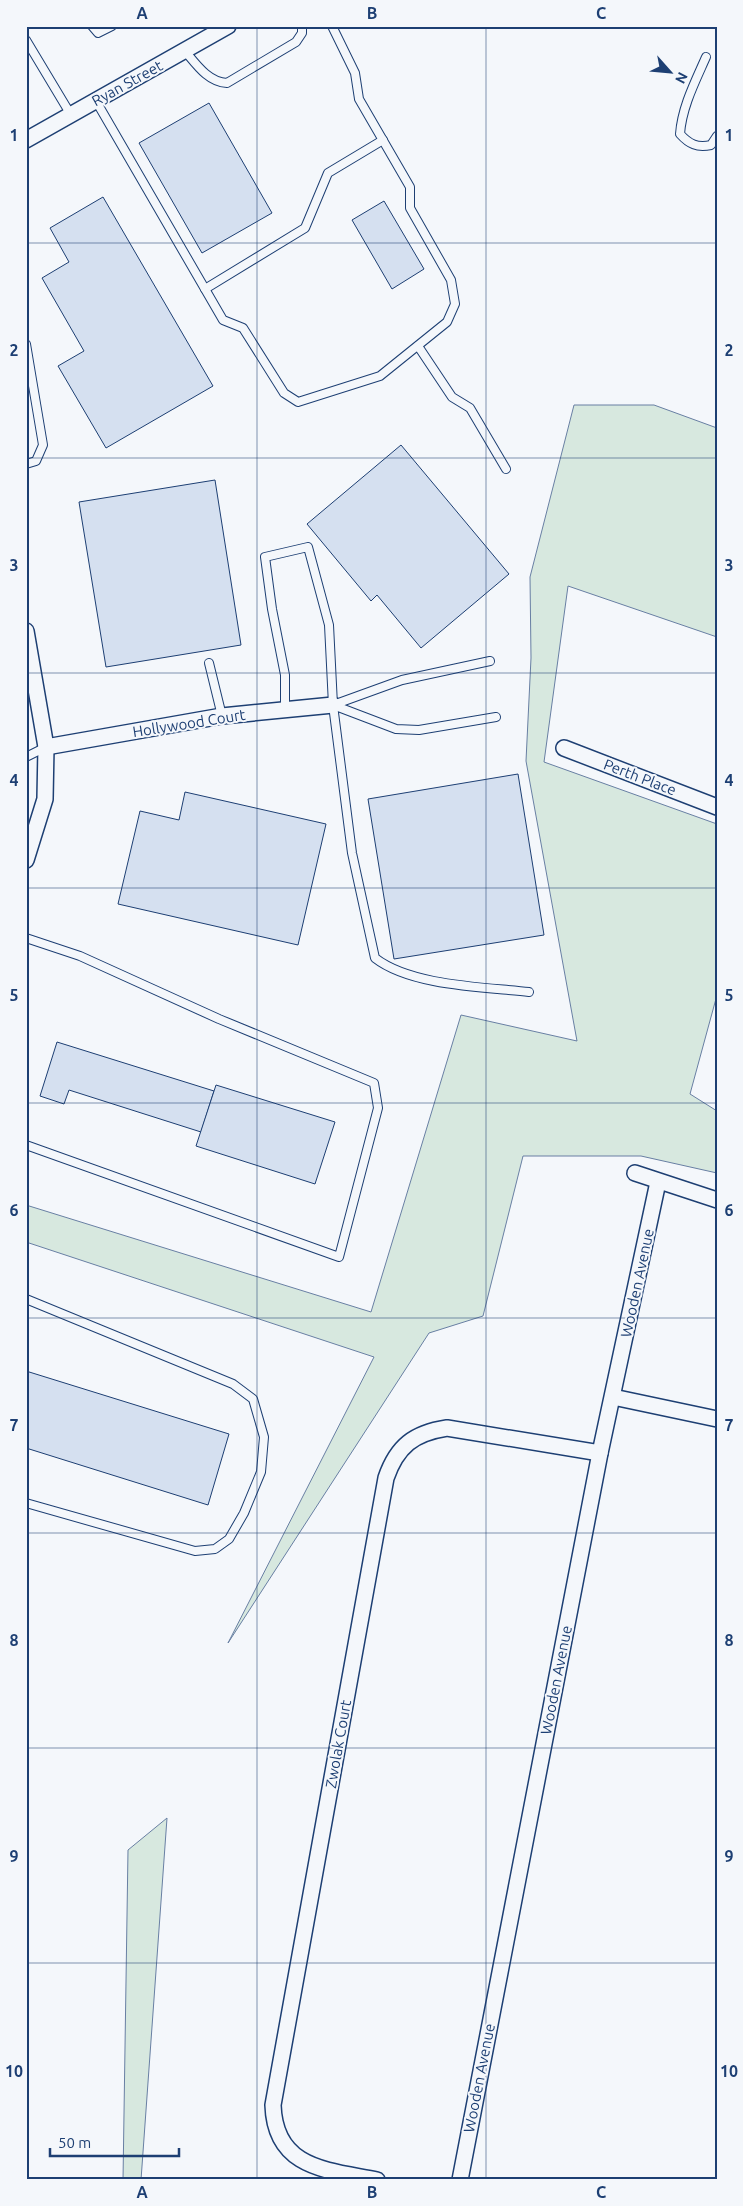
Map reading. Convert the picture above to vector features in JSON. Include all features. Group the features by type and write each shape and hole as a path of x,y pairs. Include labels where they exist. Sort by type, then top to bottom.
{"street":[{"name":"Ryan Street","path":"26,140 228,26"},
{"path":"26,635 46,747 44,799 26,860"},
{"name":"Hollywood Court","path":"46,747 222,716 334,705"},
{"name":"Perth Place","path":"564,748 717,807"},
{"path":"635,1173 717,1200"},
{"name":"Wooden Avenue","path":"460,2180 600,1454 658,1182"},
{"path":"613,1397 717,1419"},
{"name":"Zwolak Court","path":"376,2180 317,2168 294,2156 278,2135 274,2122 274,2105 386,1478 396,1454 410,1440 428,1431 447,1428 600,1454"}],"lane":[{"path":"92,26 98,33 112,26"},
{"path":"185,51 199,68 218,82 227,83 296,42 302,33 302,26"},
{"path":"96,101 222,320 243,328 284,393 298,402 380,376 447,322 455,304 452,280 410,208 410,188 359,99 355,73 332,26"},
{"path":"26,40 71,115"},
{"path":"706,57 690,92 681,123 680,134 686,142 700,147 711,145 717,136"},
{"path":"205,289 305,228 328,172 383,140"},
{"path":"418,346 452,397 470,408 506,469"},
{"path":"26,464 36,461 42,445 27,349"},
{"path":"285,710 285,675 272,609 265,557 308,547 329,625 334,705 352,853 375,958 386,967 424,979 529,992"},
{"path":"334,705 402,680 490,661"},
{"path":"209,663 222,716"},
{"path":"334,705 396,729 419,730 496,717"},
{"path":"26,757 46,747"},
{"path":"26,938 80,956 219,1019 374,1083 378,1108 339,1257 26,1145"},
{"path":"26,1299 234,1384 253,1400 264,1437 261,1472 244,1513 230,1539 215,1550 195,1551 26,1504"}],"shaded area":[{"path":"574,405 654,405 717,428 717,637 568,586 544,762 717,824 717,995 690,1094 717,1111 717,1173 641,1156 523,1156 483,1316 429,1333 228,1643 374,1357 26,1242 26,1205 371,1312 461,1015 577,1041 526,761 531,658 530,577"},
{"path":"167,1818 141,2180 123,2180 128,1850"}],"building":[{"path":"209,103 272,213 202,253 139,143"},
{"path":"103,197 213,386 106,448 58,366 84,351 42,278 69,262 50,228"},
{"path":"384,201 424,269 392,289 352,220"},
{"path":"401,445 509,574 421,648 377,595 371,601 307,524"},
{"path":"215,480 241,645 106,667 79,502"},
{"path":"518,774 544,935 394,959 368,799"},
{"path":"185,792 326,824 298,945 118,904 140,811 179,820"},
{"path":"57,1042 214,1091 201,1132 69,1090 64,1104 40,1096"},
{"path":"216,1085 335,1122 315,1184 196,1146"},
{"path":"26,1371 229,1434 208,1505 26,1448"}]}
